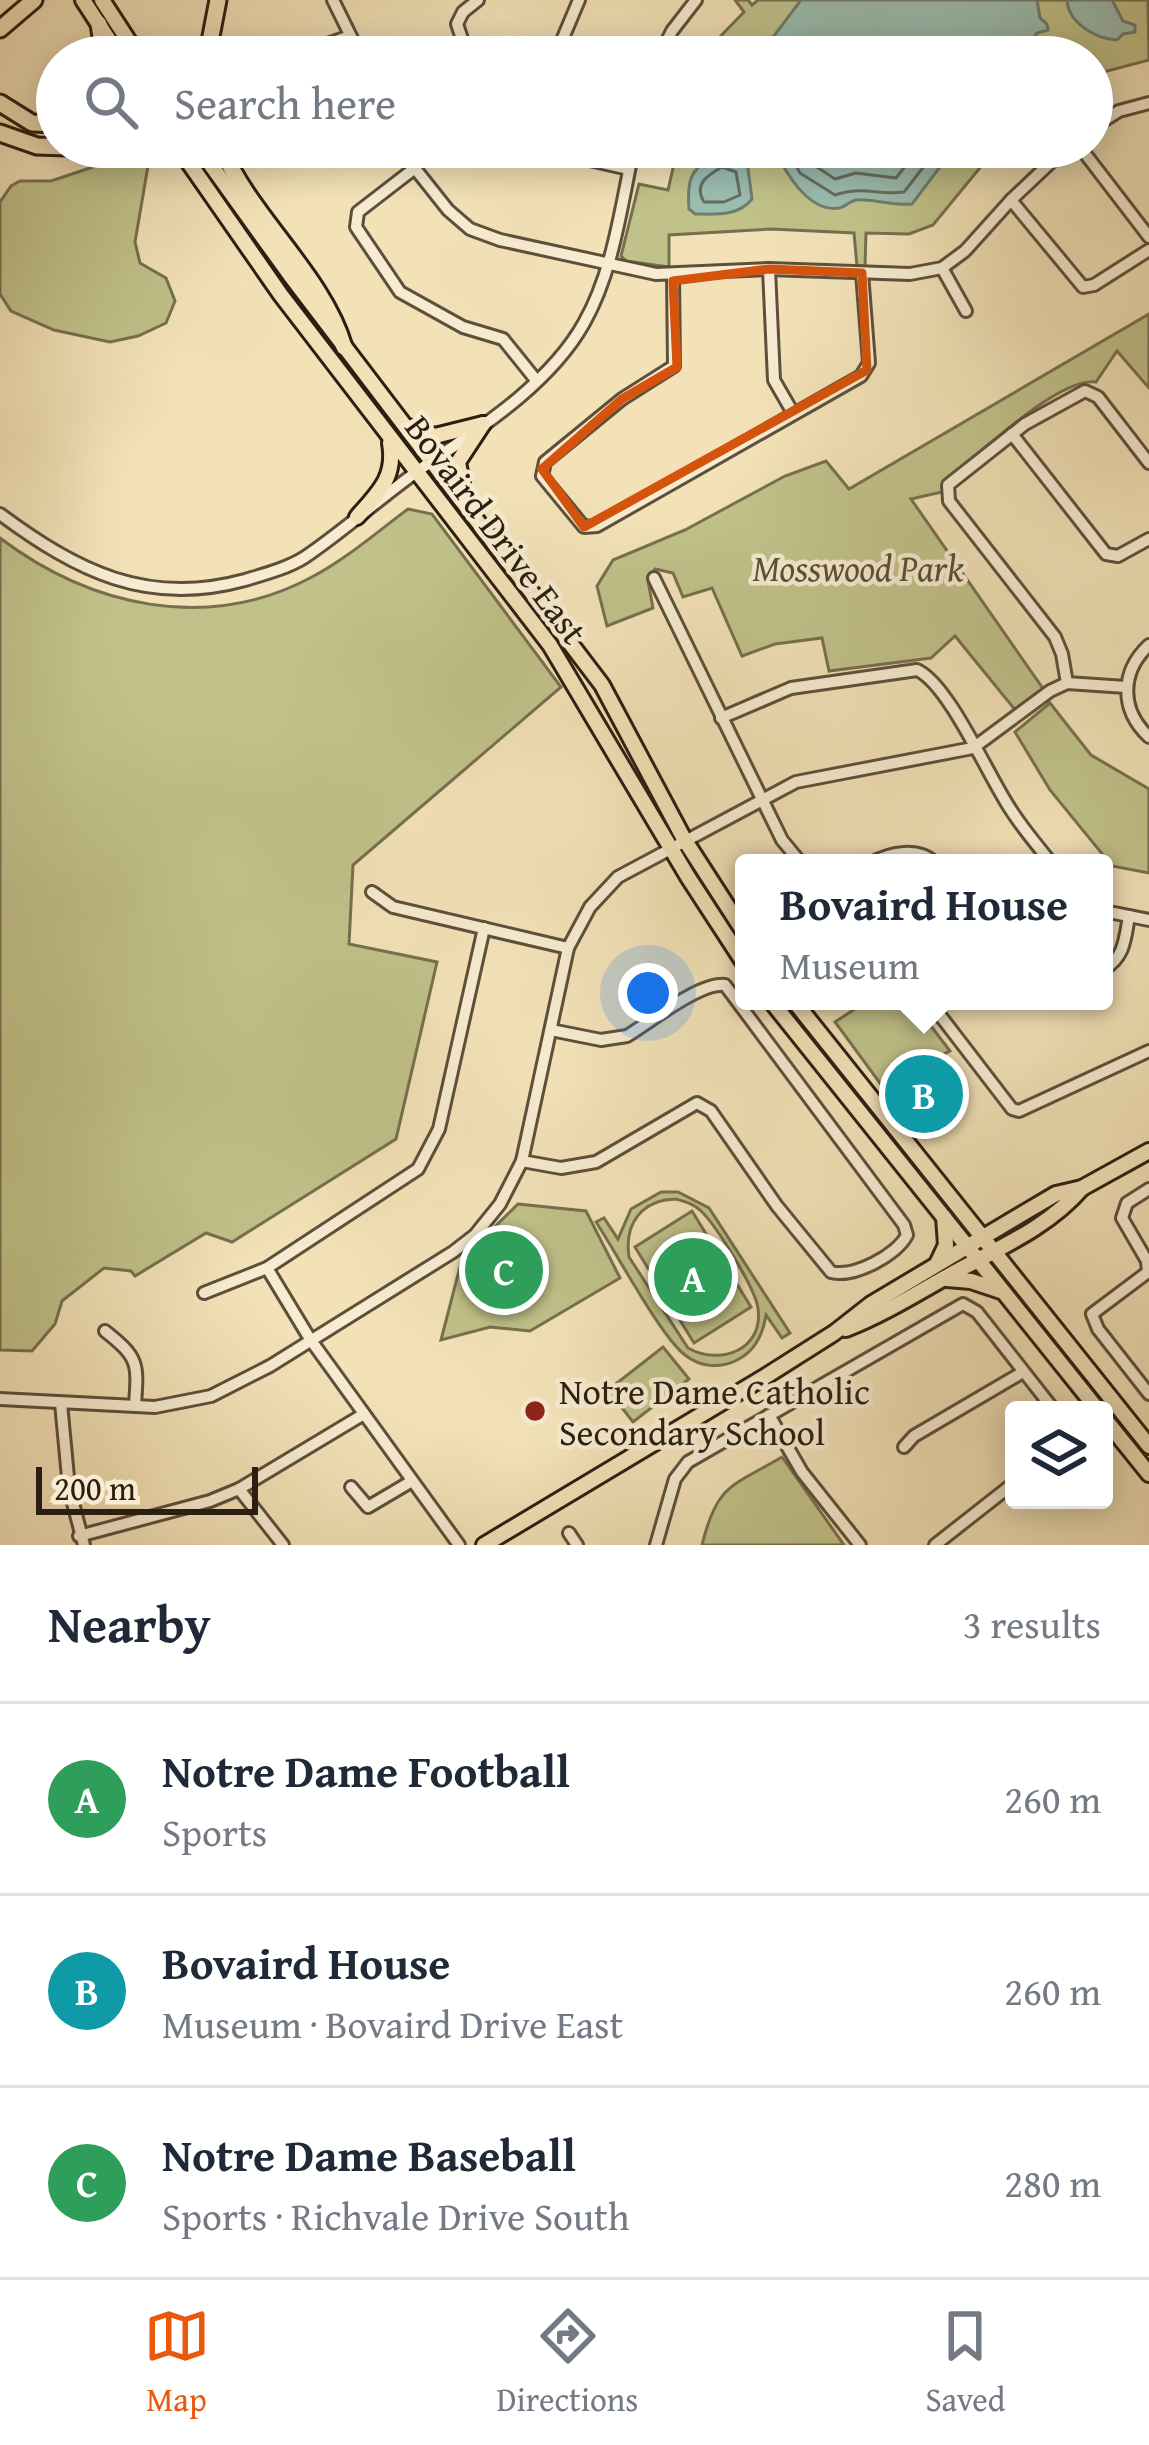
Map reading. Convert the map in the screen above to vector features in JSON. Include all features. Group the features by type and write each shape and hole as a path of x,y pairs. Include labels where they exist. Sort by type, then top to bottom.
{"highway":[{"path":"0,29 34,0"},
{"path":"211,36 218,0"},
{"path":"99,24 101,36"},
{"path":"0,104 20,119 36,121"},
{"path":"0,133 36,146"},
{"path":"234,168 337,323 344,347"}],"main road":[{"path":"102,0 125,36"},
{"path":"83,1 107,36"},
{"name":"Bovaird Drive East","path":"192,168 280,296 567,670 677,843 735,947"},
{"name":"Bovaird Drive East","path":"213,168 602,685 677,843 735,920"},
{"path":"402,424 435,436 483,424"},
{"path":"468,511 458,462 483,424"},
{"path":"357,517 389,480 393,459 389,438"},
{"path":"778,1010 1091,1401"},
{"path":"801,1010 1149,1446"},
{"path":"484,1545 834,1333 877,1317 968,1246 1027,1210 1056,1194 1082,1188 1149,1151"},
{"path":"940,1272 978,1259 1029,1232 1064,1210 1082,1188"},
{"path":"961,1206 973,1217 987,1220 1027,1210"},
{"path":"940,1272 946,1245 944,1216"},
{"path":"1026,1288 1016,1268 1029,1232"},
{"path":"940,1272 1003,1292"},
{"path":"1113,1429 1149,1474"}],"street":[{"path":"333,0 350,36"},
{"path":"462,36 458,24 463,12 478,0"},
{"path":"564,36 579,0"},
{"path":"670,36 696,0"},
{"path":"1113,115 1149,103"},
{"path":"536,380 503,339 463,327 400,292 356,227 358,212 415,168 454,217 481,235 608,264 673,274 769,269 910,274 942,268 965,251 1045,168"},
{"path":"0,514 88,571 137,585 177,589 236,582 287,565 483,424 536,380 583,326 608,264 629,170 621,168"},
{"path":"1096,168 1149,237"},
{"path":"1011,200 1083,287 1094,285 1149,250"},
{"path":"942,268 966,311"},
{"path":"769,269 774,380 793,413"},
{"path":"673,274 674,366 613,406 542,469 542,476 579,524 597,526 867,370 862,273"},
{"path":"1067,683 1055,637 946,495 952,480 1080,391 1089,391 1149,463"},
{"path":"1012,434 1106,554 1118,556 1149,539"},
{"path":"654,578 782,840 794,854"},
{"path":"1149,645 1136,658 1126,686 1134,719 1149,737"},
{"path":"721,718 791,688 917,670 928,675 1012,813 1044,854"},
{"path":"0,1399 155,1407 211,1396 310,1340 475,1235 500,1204 522,1161 568,948 600,894 634,866 812,776 974,748 1067,683 1126,686"},
{"path":"372,892 393,907 568,948"},
{"path":"1113,913 1149,920"},
{"path":"1113,962 1120,957 1129,916"},
{"path":"204,1293 266,1268 400,1184 427,1156 439,1129 484,928"},
{"path":"550,1030 615,1040 718,983 735,998"},
{"path":"522,1161 561,1168 596,1162 697,1103 711,1112 776,1206 831,1272 852,1273 902,1244 907,1234 904,1225 744,1010"},
{"path":"936,1010 1012,1109 1019,1111 1149,1051"},
{"path":"1149,1189 1127,1203 1122,1218 1148,1261 1148,1273 1092,1314 1098,1329 1149,1394"},
{"path":"266,1268 310,1340 459,1545"},
{"path":"656,1545 679,1472 688,1462 963,1304 977,1312 1047,1401"},
{"path":"105,1331 134,1359 138,1372 135,1405"},
{"path":"904,1447 914,1436 1023,1372"},
{"path":"62,1403 69,1488 82,1540 238,1489 364,1414"},
{"path":"769,1415 802,1472 860,1545"},
{"path":"351,1487 368,1508 412,1481"},
{"path":"238,1489 283,1545"},
{"path":"935,1545 1005,1490"},
{"path":"569,1533 577,1545"}],"highlighted area":[{"path":"769,269 862,273 867,370 584,527 542,469 622,399 677,367 673,281"}],"green space":[{"path":"735,0 748,0 752,5 758,0 1148,0 1149,60 1113,69 1113,36 721,36 744,12"},
{"path":"90,168 148,168 135,242 140,263 166,278 175,301 166,323 110,342 54,330 11,311 0,294 0,202 20,181 51,181"},
{"path":"673,168 980,168 933,225 909,234 866,233 865,266 857,266 854,233 771,229 669,235 669,267 626,261 621,256 639,184 668,190"},
{"name":"Mosswood Park","path":"1149,314 1149,388 1117,351 1096,382 1062,391 1042,403 951,476 942,492 911,499 1044,690 1016,711 955,636 931,658 829,671 822,638 775,644 742,656 712,588 683,597 673,573 655,569 648,581 653,608 607,626 597,586 613,560 685,530 785,476 826,461 849,489"},
{"path":"408,509 432,514 561,687 353,865 349,944 437,962 396,1139 232,1242 206,1233 135,1276 131,1271 104,1268 62,1301 55,1324 32,1351 0,1350 0,538 72,581 110,595 150,604 230,605 271,595 310,578"},
{"path":"1050,703 1091,755 1149,789 1149,873 1113,866 1113,854 1102,854 1050,790 1015,732"},
{"path":"853,1010 919,1010 950,1051 885,1090 835,1022"},
{"path":"661,1192 678,1192 709,1208 790,1333 782,1338 766,1315 758,1341 737,1360 710,1365 685,1355 652,1313 596,1222 604,1218 618,1239 631,1209","holes":["676,1199 708,1218 734,1257 758,1308 754,1334 747,1344 726,1354 688,1348 629,1257 629,1234 638,1216 654,1204"]},
{"path":"518,1204 586,1211 620,1278 530,1331 490,1327 441,1340 462,1259"},
{"path":"692,1211 751,1307 694,1343 635,1247"},
{"path":"663,1347 689,1379 633,1422 608,1390"},
{"path":"782,1457 844,1545 702,1545 714,1510 728,1489"}],"water":[{"path":"801,0 1037,0 1048,30 1035,36 774,36"},
{"path":"1067,0 1112,0 1123,21 1135,25 1135,32 1117,40 1098,36 1078,22"},
{"path":"698,168 748,168 752,199 733,212 695,214 689,209"},
{"path":"785,168 939,168 912,204 862,200 827,208 807,197"}],"place":[{"name":"Bovaird House","path":"924,1094"},
{"name":"Notre Dame Baseball","path":"504,1270"},
{"name":"Notre Dame Football","path":"693,1277"},
{"name":"Notre Dame Catholic Secondary School","path":"535,1411"}]}
